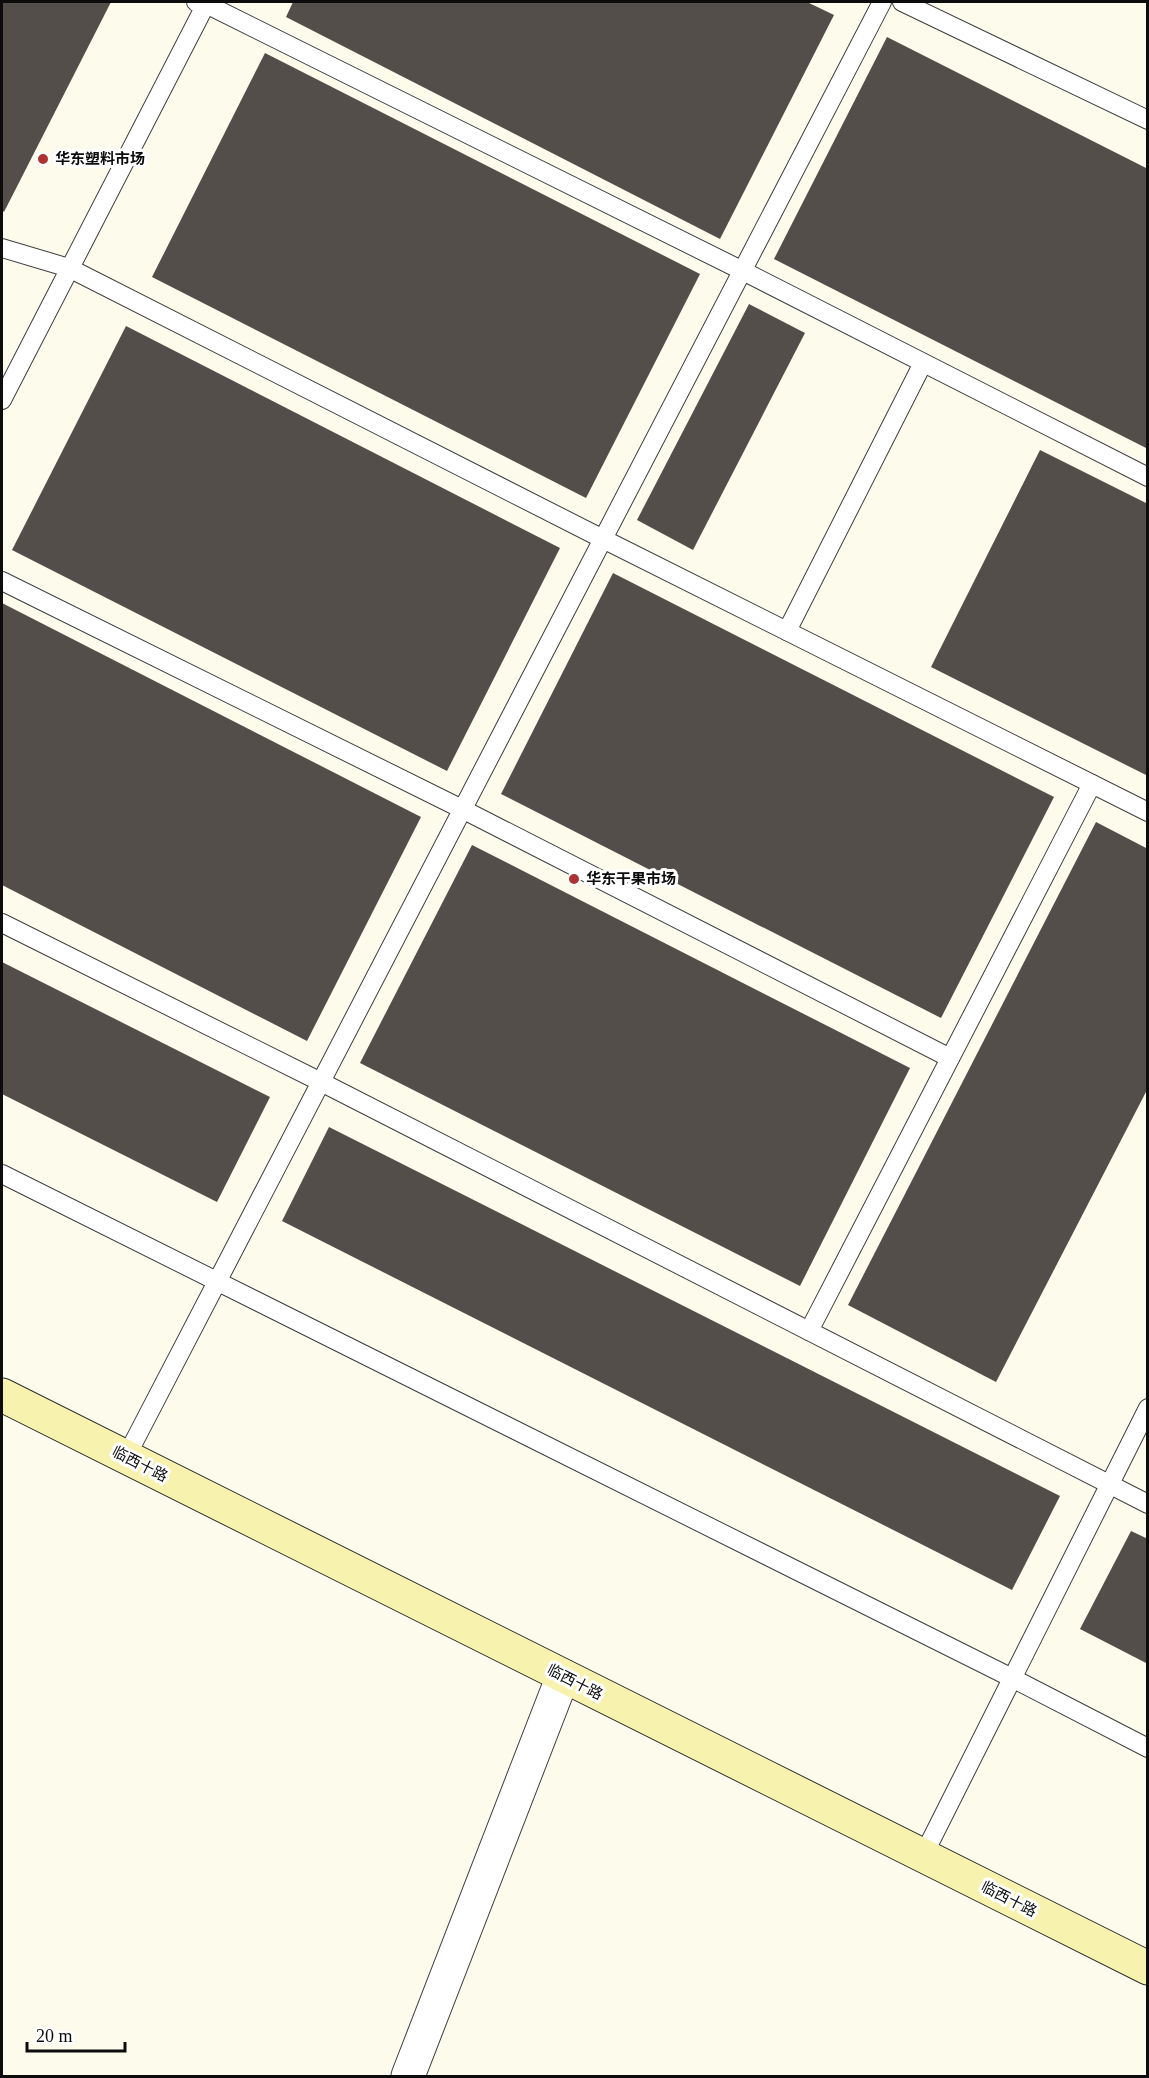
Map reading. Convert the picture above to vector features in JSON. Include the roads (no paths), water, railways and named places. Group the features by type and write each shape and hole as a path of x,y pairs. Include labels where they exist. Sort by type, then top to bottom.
{"main road":[{"name":"临西十路","path":"2,1395 1148,1968"}],"street":[{"path":"408,2076 563,1676"}],"lane":[{"path":"2,400 203,2 1148,477"},
{"path":"126,1457 882,2"},
{"path":"902,2 1148,120"},
{"path":"2,248 69,268 1148,812"},
{"path":"787,631 923,363"},
{"path":"2,581 462,809 950,1058"},
{"path":"809,1331 1092,784"},
{"path":"2,923 321,1082 1148,1504"},
{"path":"2,1174 1148,1748"},
{"path":"923,1856 1148,1408"}],"place":[{"name":"华东塑料市场","path":"43,159"},
{"name":"华东干果市场","path":"574,879"}]}
